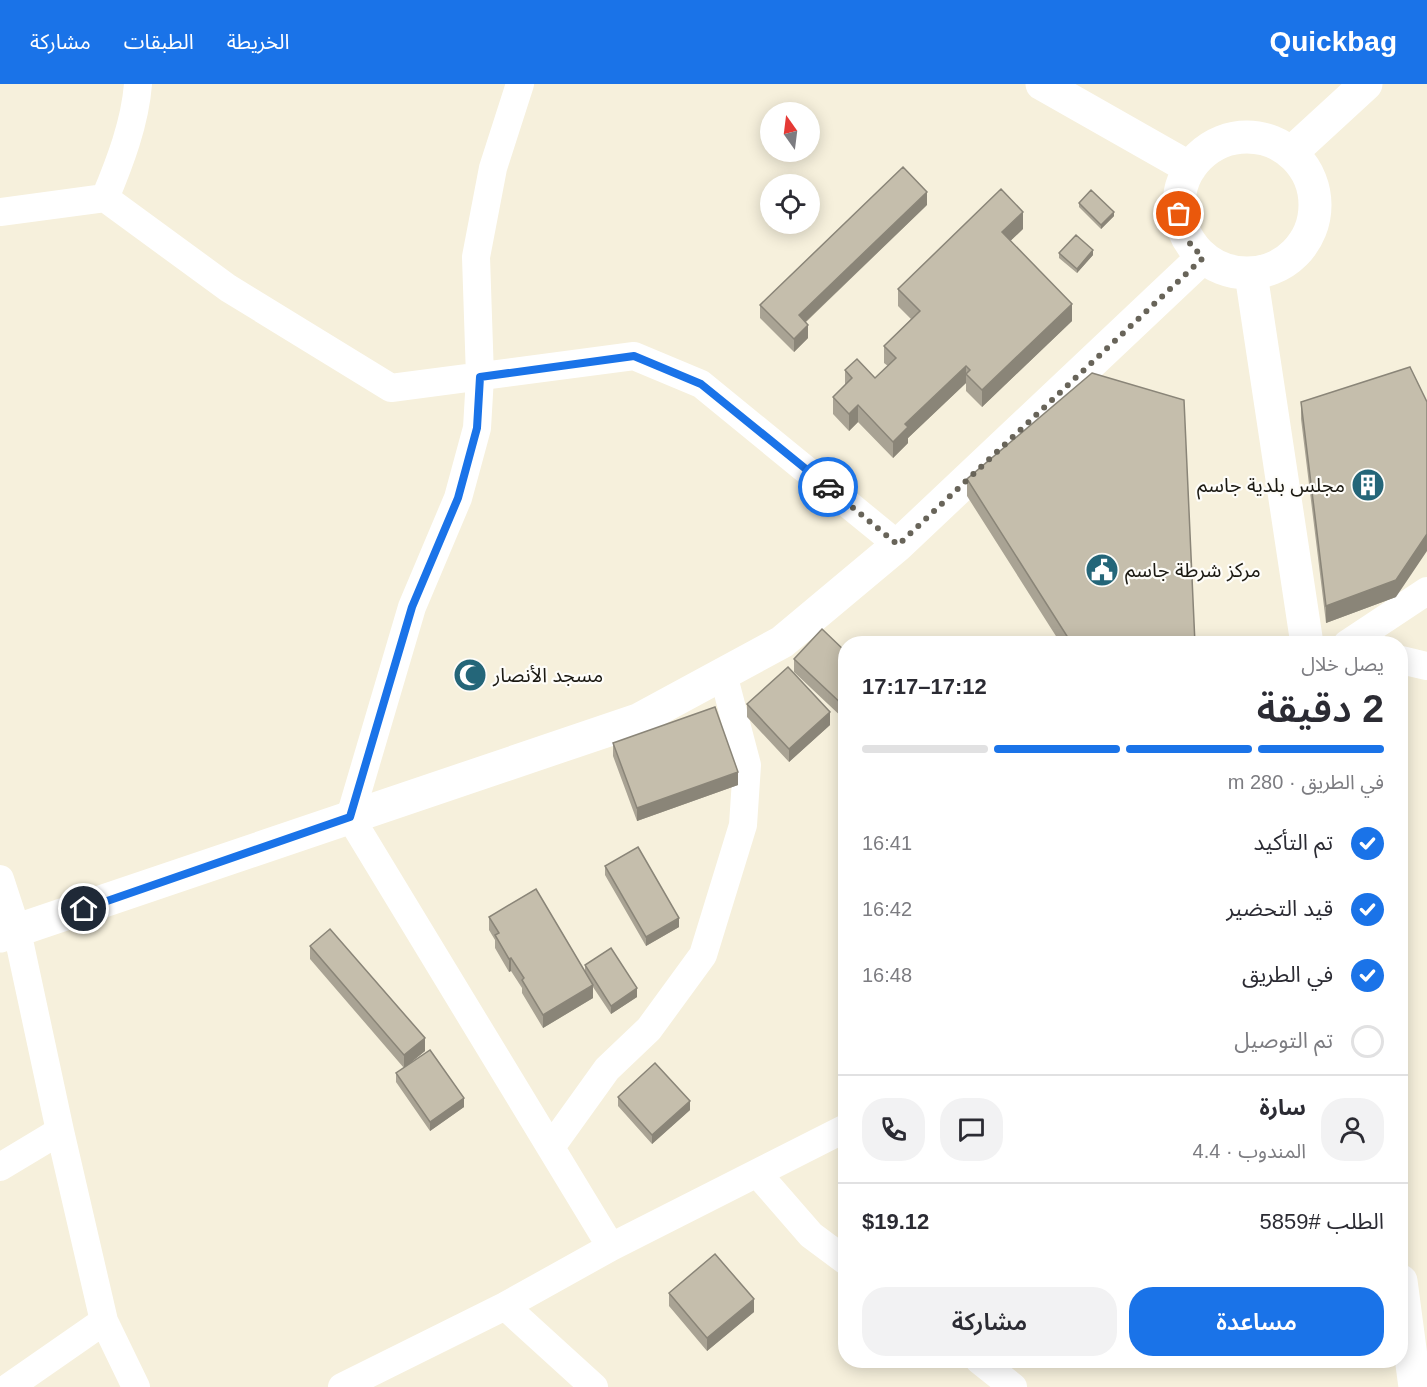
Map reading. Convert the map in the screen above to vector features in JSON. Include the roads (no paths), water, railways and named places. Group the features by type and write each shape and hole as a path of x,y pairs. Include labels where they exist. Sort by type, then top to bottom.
{"main road":[{"path":"1042,84 1190,168"},
{"path":"1291,153 1366,84"},
{"path":"1257,138 1270,141 1291,153 1308,172 1315,195 1315,218 1306,241 1290,259 1274,269 1251,274 1227,271 1203,258 1187,240 1179,214 1180,190 1190,168 1211,147 1233,139 1257,138"},
{"path":"9,934 638,720 782,642 898,545 1203,258"},
{"path":"1251,274 1306,636"},
{"path":"1408,1302 1418,1331 1415,1387"}],"street":[{"path":"105,198 116,171 136,106 138,84"},
{"path":"520,84 492,168 476,257 480,377 477,428 458,498 412,607 350,817 611,1247"},
{"path":"0,213 105,198 228,288 391,388 634,356 701,384 898,545"},
{"path":"1359,636 1427,591"},
{"path":"1408,662 1427,666"},
{"path":"550,1147 607,1069 649,1029 703,955 743,825 747,765 723,674"},
{"path":"0,879 9,934 60,1131 104,1321 136,1387"},
{"path":"0,1167 60,1131"},
{"path":"342,1387 505,1306 611,1247 838,1132"},
{"path":"757,1173 811,1235 838,1255"},
{"path":"505,1306 594,1387"},
{"path":"9,1387 104,1321"},
{"path":"989,1368 1013,1387"}],"place":[{"name":"مجلس بلدية جاسم","path":"1368,485"},
{"name":"مركز شرطة جاسم","path":"1102,570"},
{"name":"مسجد الأنصار","path":"470,675"}]}
